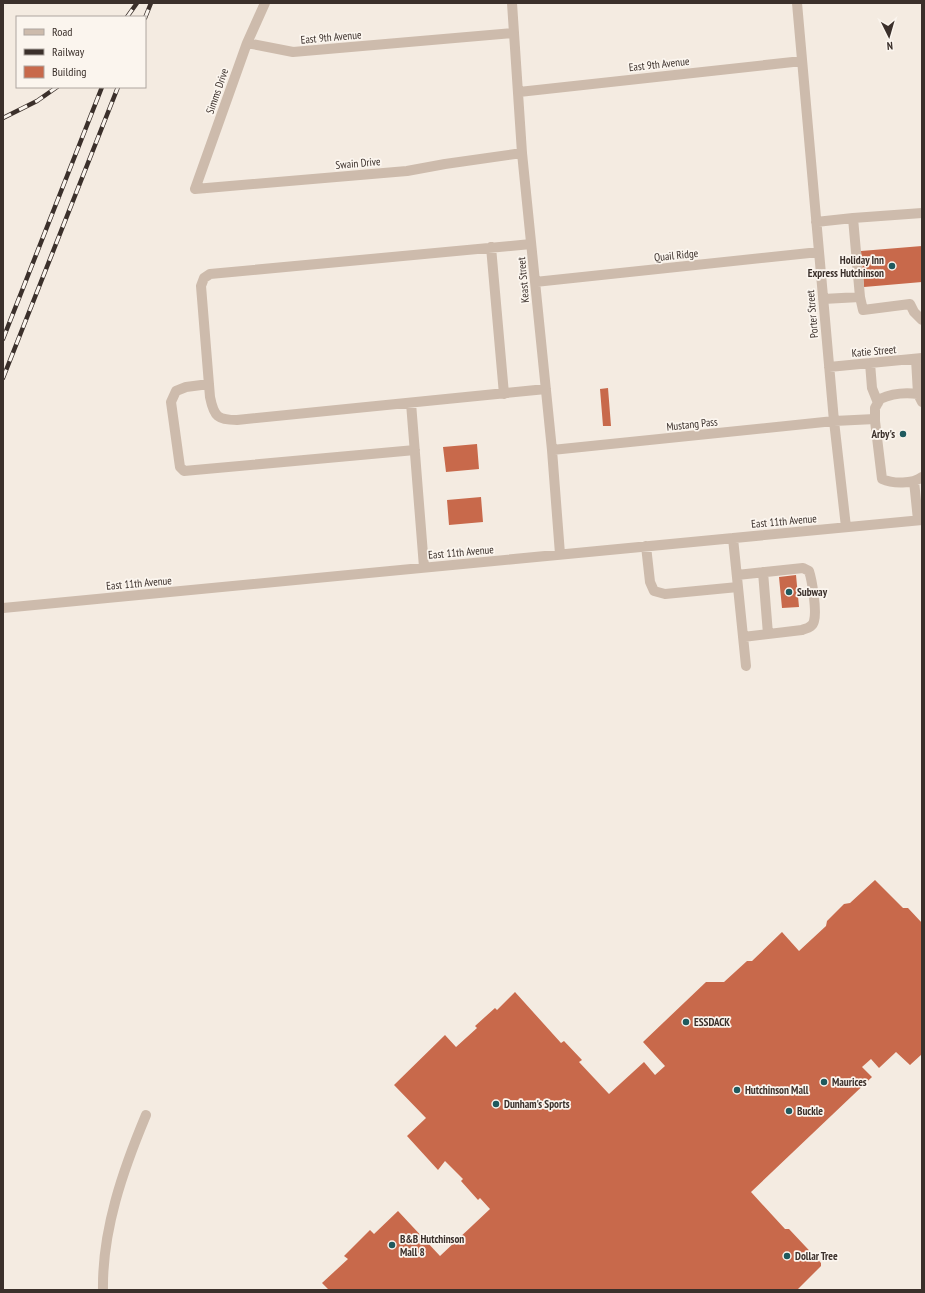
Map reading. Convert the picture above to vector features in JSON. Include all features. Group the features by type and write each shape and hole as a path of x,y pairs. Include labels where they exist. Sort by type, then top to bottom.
{"street":[{"name":"Simms Drive","path":"196,189 247,43 265,3"},
{"name":"Keast Street","path":"512,3 522,153 552,450 560,554"},
{"name":"Porter Street","path":"797,3 834,421 846,527"},
{"name":"East 9th Avenue","path":"247,43 292,52 514,33"},
{"name":"East 9th Avenue","path":"519,92 802,61"},
{"name":"Swain Drive","path":"196,189 408,171 522,153"},
{"path":"816,222 922,213"},
{"path":"853,218 860,297 863,310 910,304 914,312 922,320"},
{"path":"531,244 210,274 204,278 202,286 209,384 212,409 216,416 224,420 237,420 546,389"},
{"path":"491,247 504,394"},
{"name":"Quail Ridge","path":"535,282 819,252"},
{"path":"823,299 860,297"},
{"path":"919,359 920,398 907,392 891,394 880,399 875,419 882,479 890,483 918,479 920,520"},
{"name":"Katie Street","path":"829,367 919,359"},
{"path":"870,363 872,388 878,403"},
{"path":"209,384 186,387 176,391 171,402 180,467 184,471 415,450"},
{"path":"411,403 424,567"},
{"name":"Mustang Pass","path":"552,450 834,421 875,419"},
{"name":"East 11th Avenue","path":"3,608 920,520"},
{"path":"733,538 746,666"},
{"path":"646,546 650,582 654,591 665,594 738,587"},
{"path":"737,575 803,568 809,571 811,577 814,622 810,627 802,630 743,637"},
{"path":"763,572 768,634"},
{"path":"103,1290 106,1249 112,1214 121,1179 146,1115"}],"building":[{"name":"Holiday Inn Express Hutchinson","path":"922,246 922,282 864,287 861,251"},
{"path":"608,388 611,426 603,426 600,389"},
{"path":"477,444 479,469 446,472 443,447"},
{"path":"481,497 483,522 449,525 447,500"},
{"name":"Subway","path":"796,575 799,607 782,608 779,577"},
{"name":"Hutchinson Mall","path":"875,880 903,908 908,908 922,923 922,1054 910,1065 896,1052 879,1068 871,1059 862,1067 872,1077 751,1192 785,1229 789,1229 821,1263 821,1266 797,1290 329,1290 322,1283 348,1259 344,1256 370,1230 374,1234 398,1211 440,1256 490,1209 480,1198 478,1200 461,1181 463,1179 445,1161 438,1170 407,1136 426,1118 394,1085 445,1035 456,1047 477,1028 475,1026 495,1008 497,1010 515,992 561,1043 564,1041 582,1060 579,1062 609,1094 644,1062 655,1075 665,1066 643,1042 706,982 724,982 747,961 752,961 782,932 799,951 826,926 827,921 844,904 850,903"}],"railway":[{"path":"128,16 137,3"},
{"path":"146,16 151,3"},
{"path":"3,118 37,101 56,88"},
{"path":"3,339 102,88"},
{"path":"3,378 118,88"}],"place":[{"name":"Holiday Inn Express Hutchinson","path":"892,266"},
{"name":"Arby's","path":"903,434"},
{"name":"Subway","path":"789,592"},
{"name":"ESSDACK","path":"686,1022"},
{"name":"Maurices","path":"824,1082"},
{"name":"Hutchinson Mall","path":"737,1090"},
{"name":"Dunham's Sports","path":"496,1104"},
{"name":"Buckle","path":"789,1111"},
{"name":"B&B Hutchinson Mall 8","path":"392,1245"},
{"name":"Dollar Tree","path":"787,1256"}]}
